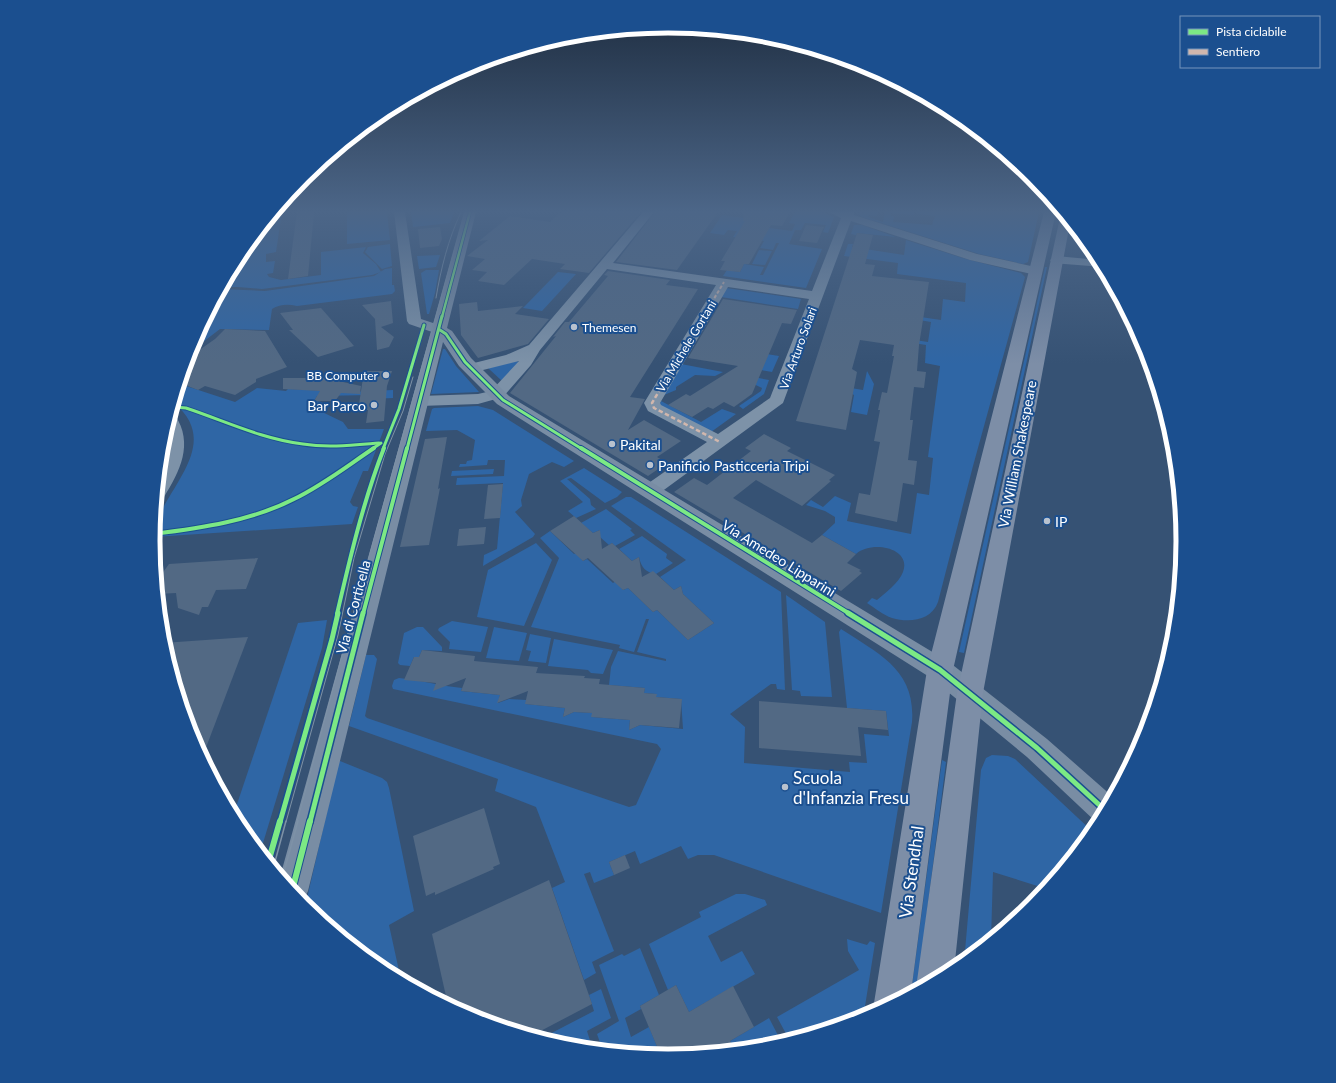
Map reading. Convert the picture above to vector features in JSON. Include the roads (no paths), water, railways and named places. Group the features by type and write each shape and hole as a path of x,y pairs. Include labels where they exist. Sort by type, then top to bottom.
{"main road":[{"name":"Via William Shakespeare","path":"940,670 1038,263"},
{"name":"Via William Shakespeare","path":"970,693 1055,263"},
{"name":"Via Stendhal","path":"893,998 940,670"},
{"path":"936,973 970,693"}],"street":[{"path":"406,263 414,321 440,330"},
{"name":"Via di Corticella","path":"294,885 360,626 457,263"},
{"path":"420,402 478,399 497,394 526,362 534,348 606,263"},
{"name":"Via Arturo Solari","path":"650,491 771,406 780,397 828,263"},
{"path":"999,263 1036,271"},
{"path":"604,265 817,296"},
{"name":"Via Michele Gortani","path":"720,442 654,408 652,403 724,282"},
{"name":"Via Amedeo Lipparini","path":"440,330 446,334 471,368 497,394 650,491 940,670 1037,748 1101,807"},
{"path":"471,368 506,360 534,348"},
{"path":"163,481 174,462 176,454 177,438 176,431 173,426"}],"tram line":[{"path":"436,298 444,263"},
{"path":"297,822 451,263"},
{"path":"286,822 338,635 354,558 385,454 403,411 413,377"},
{"path":"275,863 286,821"},
{"path":"283,874 298,821"}],"place":[{"name":"Themesen","path":"574,327"},
{"name":"BB Computer","path":"386,375"},
{"name":"Bar Parco","path":"374,405"},
{"name":"Pakital","path":"612,444"},
{"name":"Panificio Pasticceria Tripi","path":"650,465"},
{"name":"IP","path":"1047,521"},
{"name":"Scuola d'Infanzia Fresu","path":"785,787"}]}
